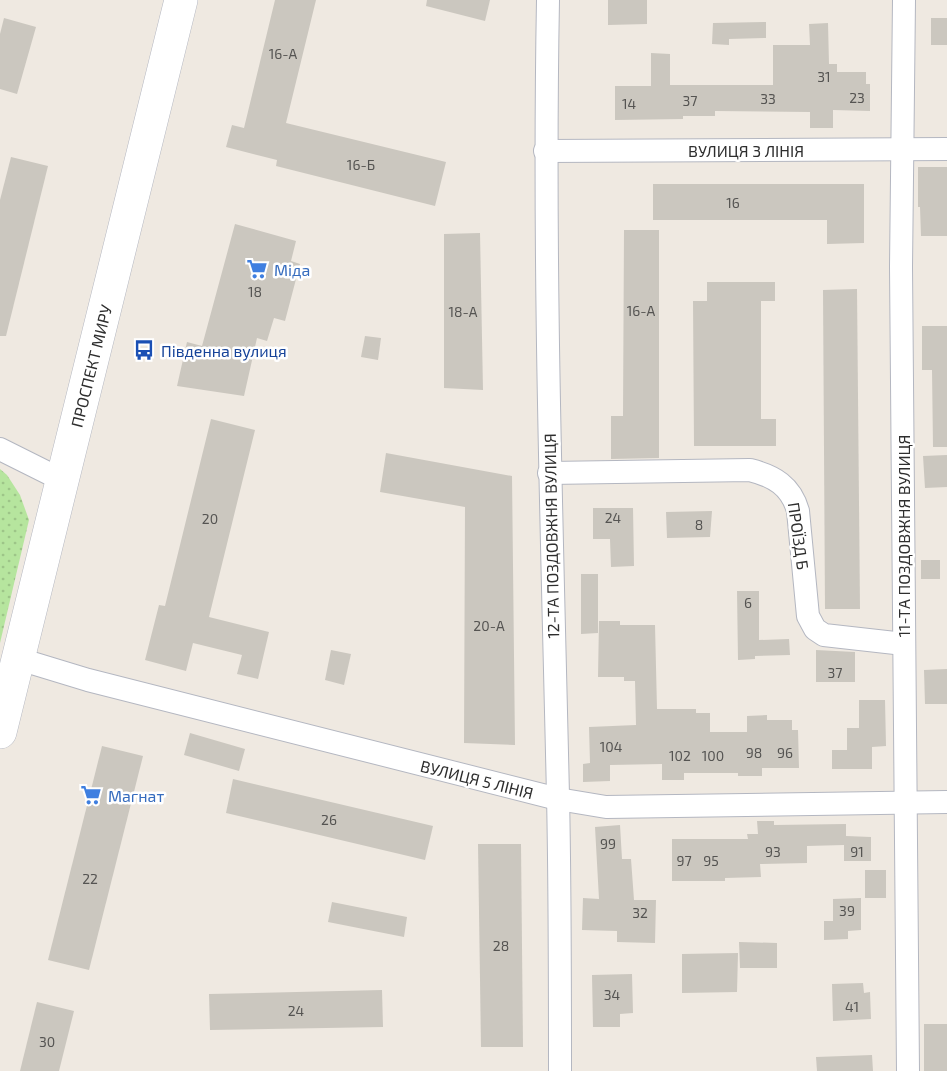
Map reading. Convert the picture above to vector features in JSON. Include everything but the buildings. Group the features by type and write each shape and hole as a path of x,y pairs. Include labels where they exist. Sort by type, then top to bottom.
{"main road":[{"name":"ПРОСПЕКТ МИРУ","path":"0,732 181,0"}],"street":[{"name":"12-ТА ПОЗДОВЖНЯ ВУЛИЦЯ","path":"548,0 545,151 549,473 558,799 560,1071"},
{"name":"11-ТА ПОЗДОВЖНЯ ВУЛИЦЯ","path":"904,0 901,267 908,1071"},
{"name":"ВУЛИЦЯ 3 ЛІНІЯ","path":"545,151 947,149"},
{"path":"0,449 62,480"},
{"name":"ПРОЇЗД Б","path":"549,473 750,470 770,475 794,497 798,511 808,616 815,629 824,635 903,644"},
{"name":"ВУЛИЦЯ 5 ЛІНІЯ","path":"19,659 88,680 558,799 606,807 947,802"}],"green space":[{"path":"0,469 7,475 20,495 29,520 0,643"}],"place":[{"name":"Міда","path":"257,269"},
{"name":"Південна вулиця","path":"144,350"},
{"name":"Магнат","path":"91,795"}]}
